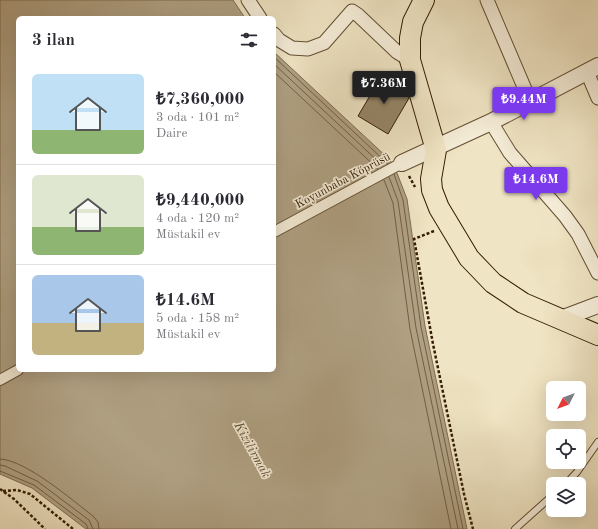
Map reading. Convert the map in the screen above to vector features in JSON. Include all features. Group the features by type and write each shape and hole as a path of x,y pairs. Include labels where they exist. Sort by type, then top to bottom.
{"main road":[{"path":"424,0 413,22 410,38 410,60 436,148 436,156 431,174 432,190 445,218 469,258 484,275 505,292 523,303 598,335"}],"street":[{"path":"248,0 259,16"},
{"path":"486,0 530,101"},
{"path":"276,36 292,48 308,49 324,43 352,11 397,52 410,60"},
{"path":"402,164 491,122 592,69 598,98"},
{"path":"491,122 510,153 565,216 578,234 598,273"},
{"name":"Koyunbaba Köprüsü","path":"276,231 402,164"},
{"path":"561,319 598,305"},
{"path":"0,380 16,371"}],"lane":[{"path":"572,477 582,466 598,442"},
{"path":"515,529 546,501"}],"path":[{"path":"432,233 414,239 433,344 472,529"},
{"path":"0,489 45,529"},
{"path":"3,491 17,490 30,494 73,529"}],"water":[{"name":"Kizilirmak","path":"0,0 233,0 244,16 16,16 16,372 276,372 276,54 390,160 397,173 407,199 425,326 467,529 86,529 32,488 0,474"}],"building":[{"path":"381,77 407,92 409,98 388,134 358,116"}]}
